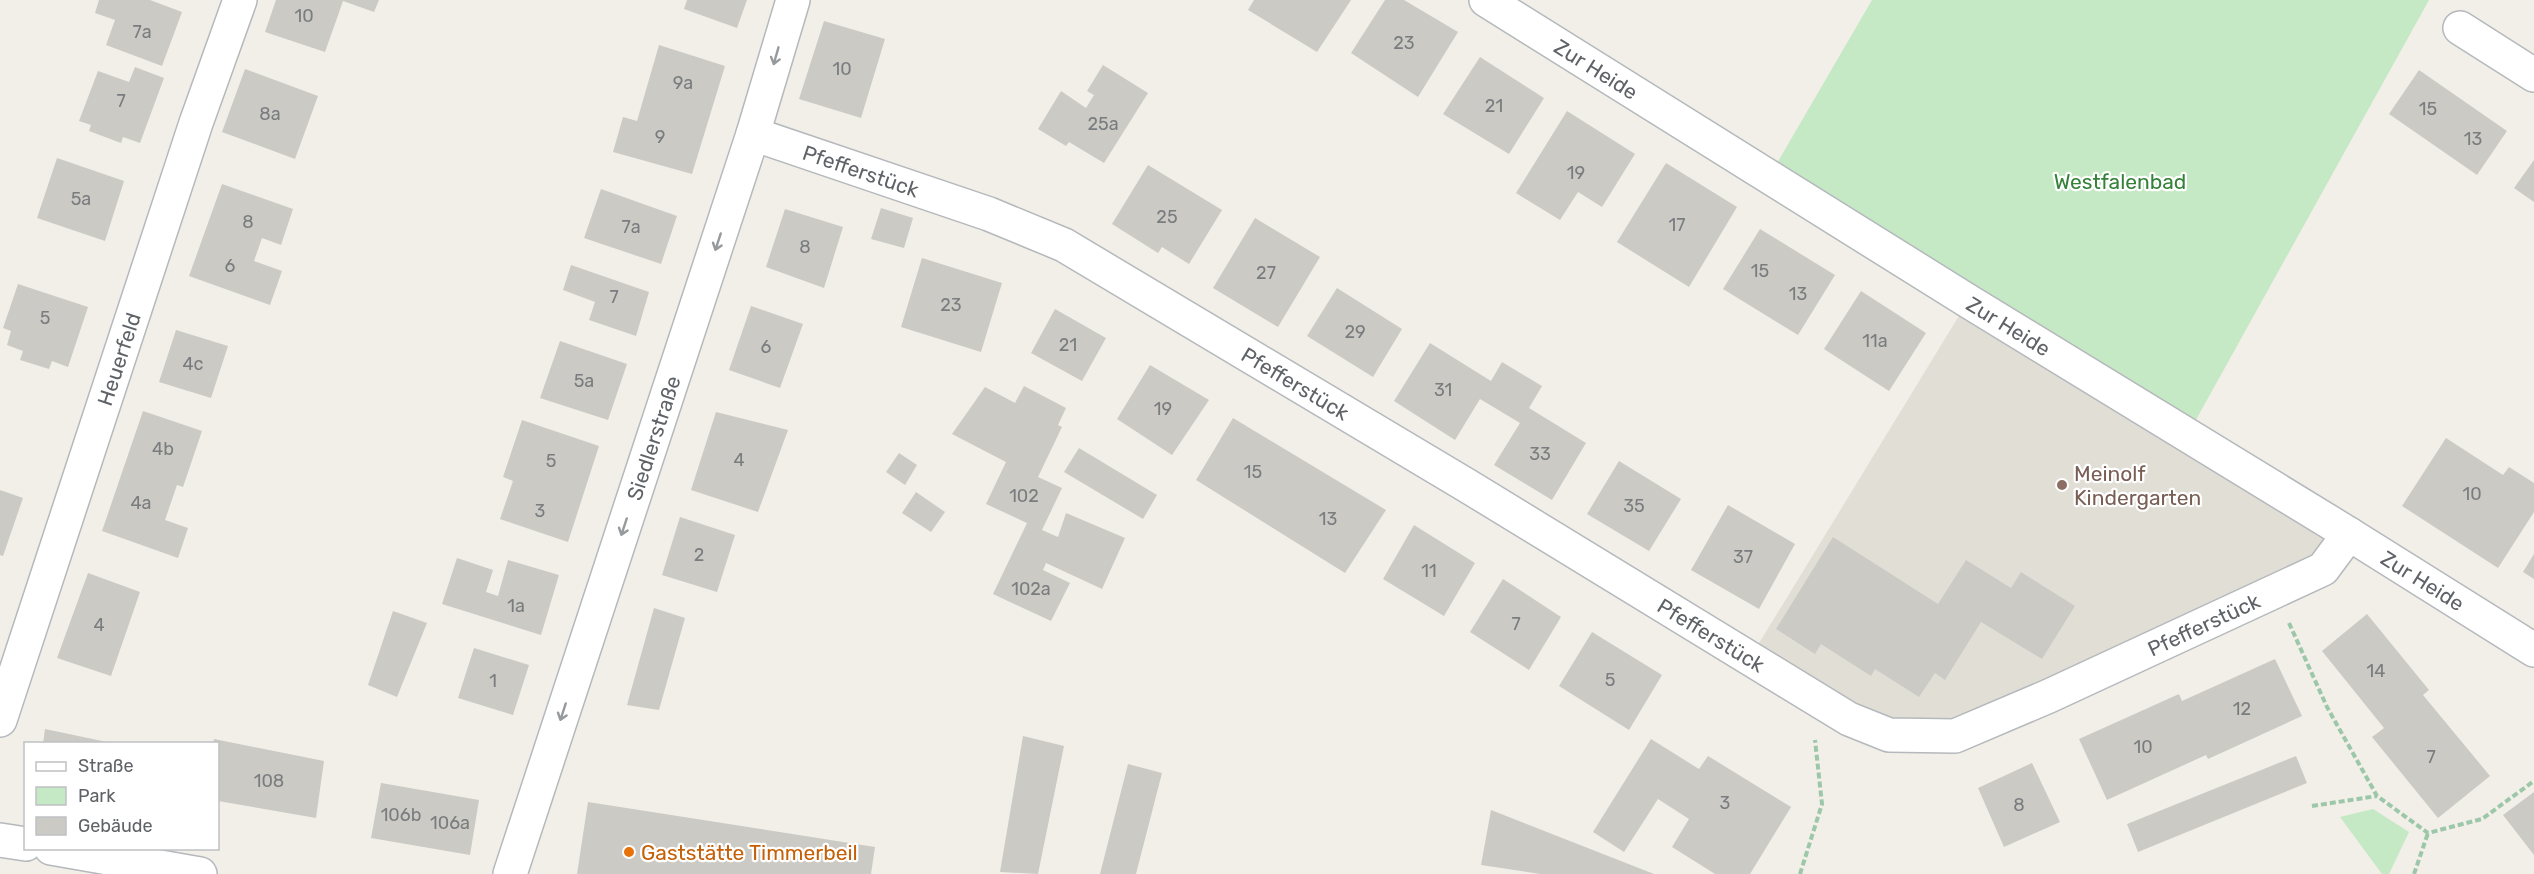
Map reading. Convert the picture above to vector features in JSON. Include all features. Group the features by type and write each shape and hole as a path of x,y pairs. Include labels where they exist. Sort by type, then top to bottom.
{"street":[{"name":"Heuerfeld","path":"0,720 192,134 240,0"},
{"name":"Siedlerstraße","path":"510,874 753,134 793,0"},
{"name":"Zur Heide","path":"1486,0 2534,650"},
{"path":"2460,28 2534,75"},
{"name":"Pfefferstück","path":"753,134 989,214 1064,245 1466,485 1856,723 1889,735 1954,736 2049,696 2323,569 2349,534"},
{"path":"0,840 24,844"},
{"path":"57,850 200,874"}],"path":[{"path":"2276,592 2327,707 2377,796 2428,833"},
{"path":"1800,874 1822,804 1809,695"},
{"path":"2428,833 2482,819 2534,781"},
{"path":"2312,806 2377,796"},
{"path":"2414,874 2428,833"}],"shaded area":[{"name":"Meinolf Kindergarten","path":"1968,301 2349,534 2323,569 1922,737 1750,658"}],"green space":[{"name":"Westfalenbad","path":"1872,0 2429,0 2187,436 1769,177"},
{"path":"2373,809 2409,832 2389,874 2382,874 2340,817"}],"building":[{"path":"99,0 150,0 182,12 162,66 106,45 115,20 95,13"},
{"path":"276,0 379,0 374,12 343,1 325,52 265,32"},
{"path":"687,0 747,0 737,28 684,9"},
{"path":"1254,0 1351,0 1317,52 1248,10"},
{"path":"1385,0 1404,0 1458,32 1418,97 1351,53"},
{"path":"824,21 885,39 861,118 799,99"},
{"path":"659,45 725,66 692,174 613,152 623,117 637,121"},
{"path":"1480,57 1544,98 1509,154 1443,114"},
{"path":"1103,65 1148,93 1104,163 1069,142 1066,146 1038,129 1061,91 1086,108 1094,95 1087,91"},
{"path":"135,67 164,78 140,143 123,137 121,143 89,131 91,125 79,121 98,71 129,82"},
{"path":"245,69 318,96 295,159 222,132"},
{"path":"2419,70 2507,131 2477,175 2389,114"},
{"path":"1567,111 1635,154 1602,207 1578,192 1560,220 1516,193"},
{"path":"57,158 124,181 105,241 37,218"},
{"path":"2534,160 2534,202 2514,188"},
{"path":"1666,163 1737,207 1689,287 1617,242"},
{"path":"1148,165 1222,210 1189,264 1162,247 1158,253 1112,224"},
{"path":"222,184 293,209 281,245 262,238 254,261 282,271 270,305 189,276"},
{"path":"601,189 677,216 661,264 584,238"},
{"path":"881,208 913,218 904,248 871,239"},
{"path":"785,209 843,227 824,288 766,267"},
{"path":"1255,218 1320,257 1278,327 1213,288"},
{"path":"1760,229 1835,275 1798,335 1723,289"},
{"path":"922,258 1002,283 981,352 901,327"},
{"path":"571,265 649,292 636,336 589,320 595,302 563,290"},
{"path":"18,284 88,307 68,367 52,361 49,369 20,360 23,351 7,345 11,331 3,328"},
{"path":"1337,288 1402,329 1373,377 1307,336"},
{"path":"1861,291 1926,333 1889,391 1824,349"},
{"path":"751,306 803,324 780,388 729,370"},
{"path":"1055,309 1106,338 1082,381 1031,353"},
{"path":"176,330 228,346 211,398 159,382"},
{"path":"560,341 627,364 608,420 540,398"},
{"path":"1430,343 1491,381 1502,362 1542,386 1529,408 1586,443 1552,500 1494,465 1520,423 1480,399 1455,440 1394,401"},
{"path":"1150,365 1209,400 1172,455 1117,419"},
{"path":"1024,386 1066,408 1058,425 1062,427 1038,477 1062,488 1042,530 1058,537 1066,513 1125,538 1102,589 1046,563 1043,570 1070,583 1051,621 993,594 1027,523 986,504 1006,462 952,434 985,387 1015,403"},
{"path":"143,411 202,431 183,487 177,485 165,520 188,528 178,558 102,531"},
{"path":"716,412 788,430 758,512 691,490"},
{"path":"1233,418 1386,510 1345,573 1196,480"},
{"path":"522,420 599,446 568,542 500,519 513,481 503,477"},
{"path":"2446,438 2503,475 2509,467 2534,483 2534,512 2498,568 2402,506"},
{"path":"1079,448 1157,495 1143,519 1064,472"},
{"path":"899,453 917,465 905,485 886,472"},
{"path":"1619,461 1681,499 1649,551 1587,514"},
{"path":"0,490 23,498 3,556 0,555"},
{"path":"916,492 945,512 931,532 902,513"},
{"path":"1728,505 1795,544 1759,609 1691,570"},
{"path":"680,517 735,535 717,592 662,575"},
{"path":"1414,525 1475,563 1444,616 1383,579"},
{"path":"1833,537 1938,604 1966,560 2011,588 2021,572 2075,606 2042,659 1981,622 1945,680 1935,673 1919,697 1875,669 1871,676 1821,644 1815,654 1776,629"},
{"path":"2534,554 2534,579 2523,572"},
{"path":"457,558 493,570 486,592 498,596 508,560 559,575 541,635 442,604"},
{"path":"88,573 140,592 111,676 57,658"},
{"path":"1503,579 1561,617 1529,670 1470,632"},
{"path":"654,608 685,618 659,710 627,705"},
{"path":"393,611 427,623 397,697 368,685"},
{"path":"2367,614 2429,690 2423,695 2490,776 2438,818 2372,737 2384,728 2322,651"},
{"path":"1592,632 1662,675 1629,730 1559,686"},
{"path":"474,648 529,665 513,715 458,698"},
{"path":"2275,659 2302,716 2208,759 2206,755 2107,800 2079,739 2179,694 2182,701"},
{"path":"45,729 107,742 43,742"},
{"path":"1023,736 1064,746 1038,874 1000,872"},
{"path":"214,739 324,761 316,818 219,801 219,742 213,742"},
{"path":"1651,739 1699,769 1708,756 1791,807 1750,874 1715,874 1672,847 1689,819 1658,799 1624,852 1593,832"},
{"path":"2296,756 2307,783 2138,852 2127,824"},
{"path":"2032,763 2060,822 2004,847 1978,788"},
{"path":"1128,764 1162,773 1136,874 1100,874"},
{"path":"381,783 479,800 470,855 371,838"},
{"path":"2534,792 2534,855 2503,815"},
{"path":"588,802 875,847 871,874 577,874"},
{"path":"1491,810 1654,874 1540,874 1481,865"}],"place":[{"name":"Meinolf Kindergarten","path":"2062,485"},
{"name":"Gaststätte Timmerbeil","path":"629,852"}]}
